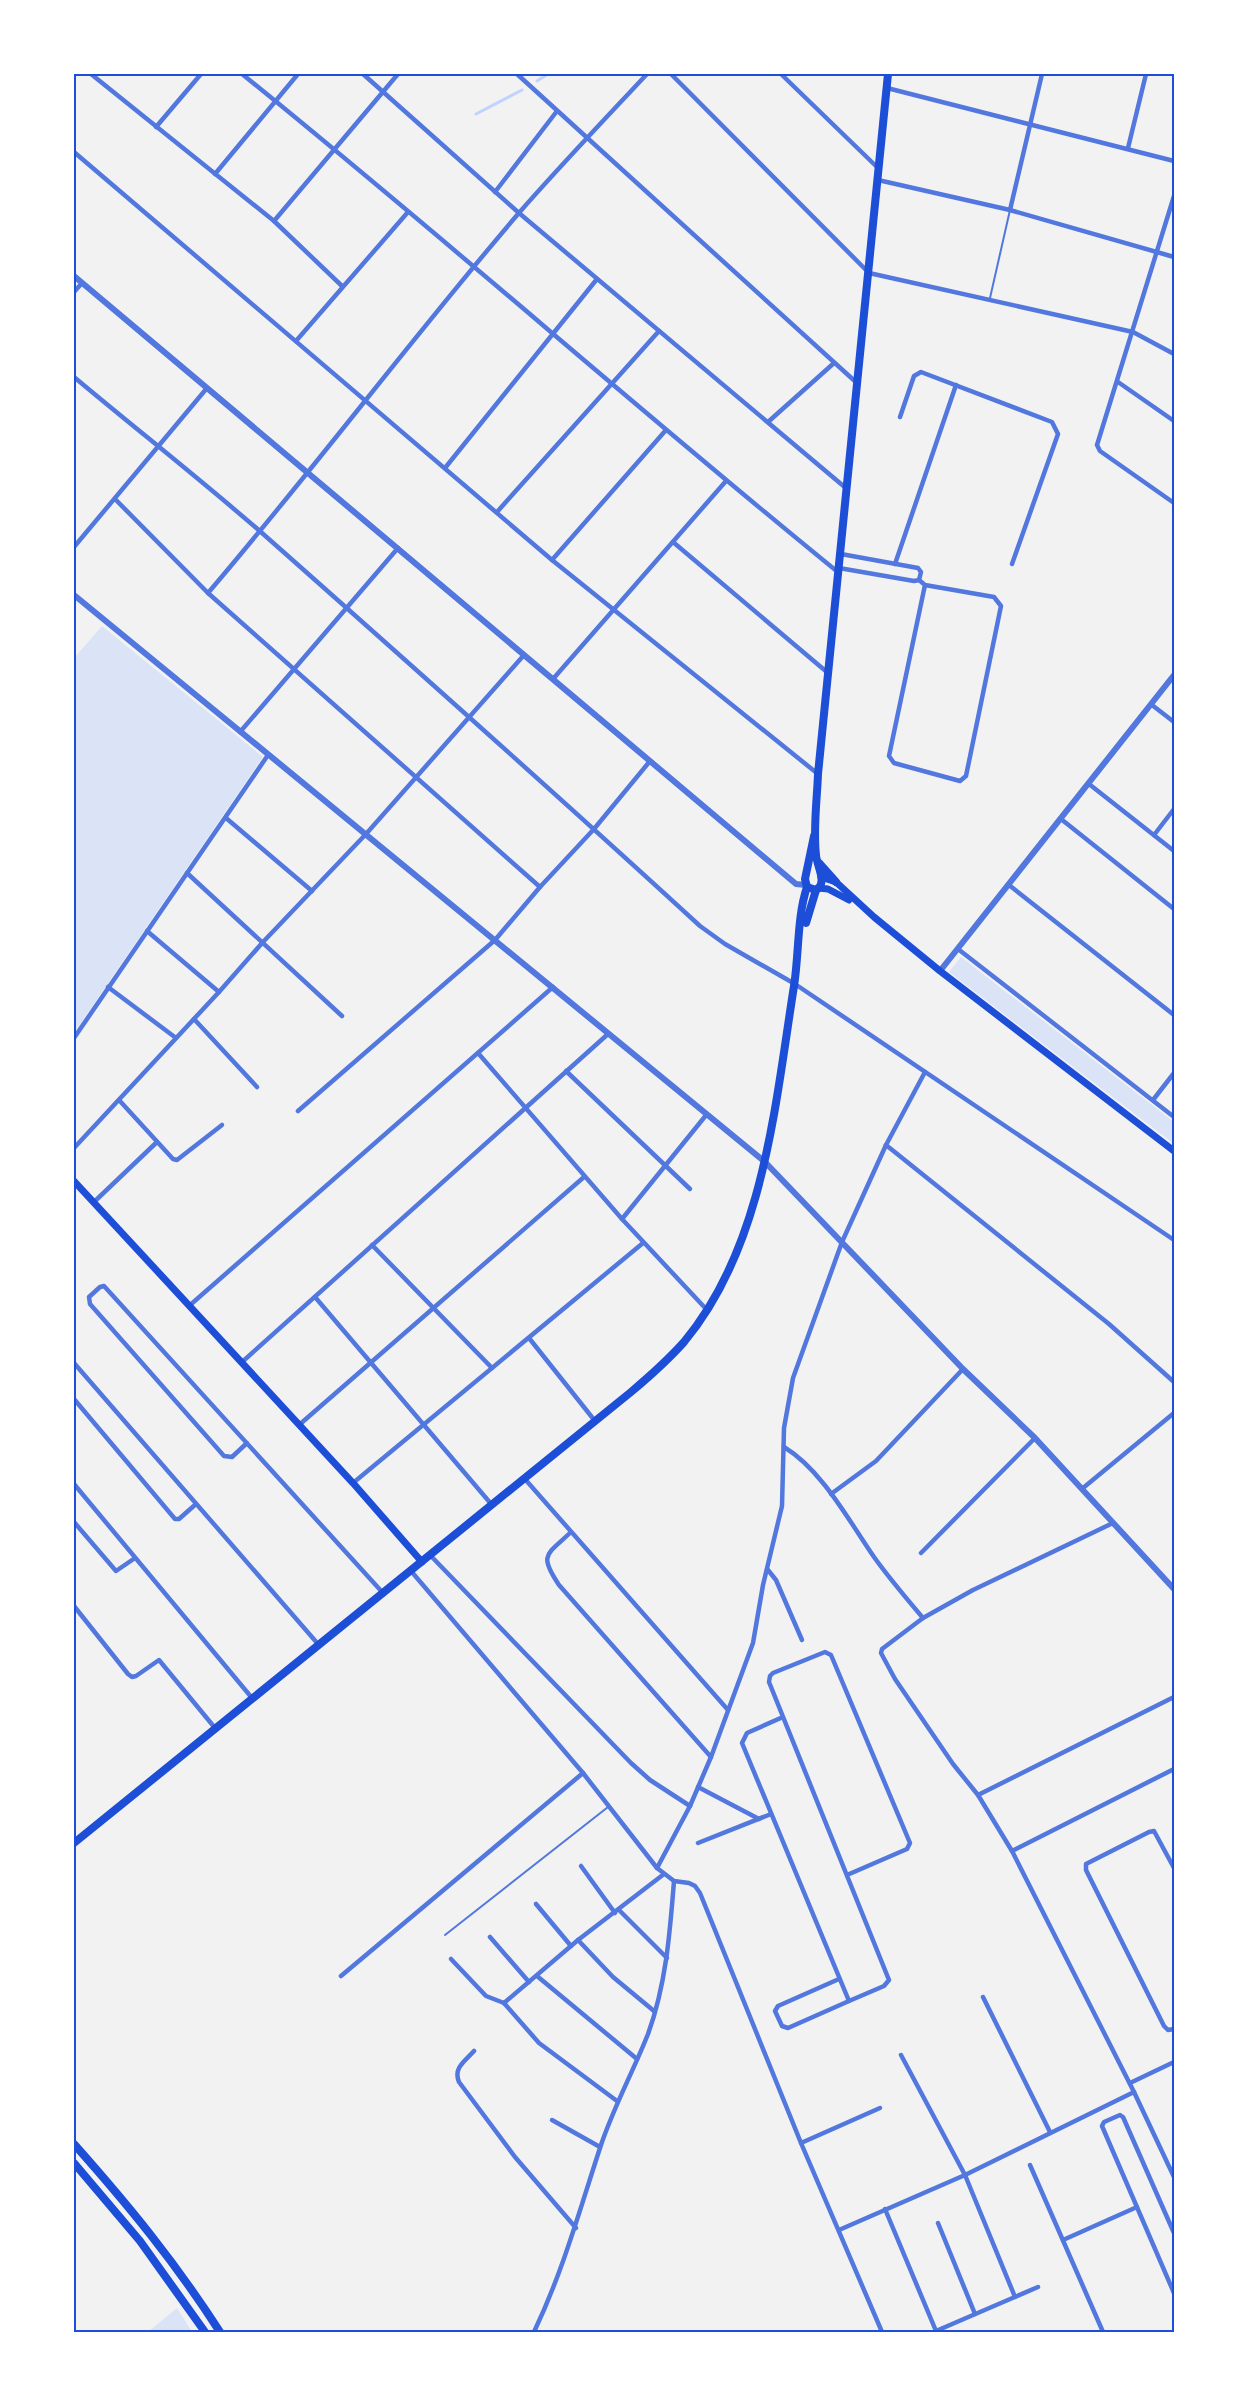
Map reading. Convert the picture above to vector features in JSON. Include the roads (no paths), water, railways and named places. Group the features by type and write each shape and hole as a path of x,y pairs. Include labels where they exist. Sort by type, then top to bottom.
{"main road":[{"path":"810,884 818,774 888,74"},
{"path":"810,884 822,883 814,836"},
{"path":"816,858 836,882 874,917 940,971 1174,1151"},
{"path":"74,1843 595,1421 660,1367 685,1341 707,1310 726,1276 745,1230 765,1162 813,872 836,882"},
{"path":"810,884 834,891 874,917"},
{"path":"74,1181 353,1483 422,1562"},
{"path":"74,2144 151,2233 220,2332"},
{"path":"74,2163 141,2241 205,2332"}],"street":[{"path":"91,74 273,221 342,286"},
{"path":"156,127 201,74"},
{"path":"242,74 552,332 726,481 839,570 919,580 925,585 994,597 1001,606 966,776 960,781 894,763 889,756 925,585"},
{"path":"215,174 297,74"},
{"path":"363,74 519,213 847,489"},
{"path":"273,221 399,74"},
{"path":"517,74 858,384"},
{"path":"208,593 519,213 647,74"},
{"path":"671,74 869,273 1133,332 1174,354"},
{"path":"781,74 879,169"},
{"path":"1010,210 1042,74"},
{"path":"1128,148 1146,74"},
{"path":"887,88 1174,161"},
{"path":"495,192 557,111"},
{"path":"74,152 552,560 818,774"},
{"path":"878,180 1010,210 1174,257"},
{"path":"1174,196 1118,382 1097,441 1100,451 1174,503"},
{"path":"296,341 408,212"},
{"path":"74,276 796,884 810,884"},
{"path":"445,468 552,332 597,279"},
{"path":"74,292 82,283"},
{"path":"497,512 659,331"},
{"path":"768,422 834,363"},
{"path":"900,417 917,374 925,373 1052,422 1058,430 1012,564"},
{"path":"74,376 260,532 345,609 470,716 700,926 725,944 795,984 1174,1240"},
{"path":"1118,382 1174,422"},
{"path":"895,564 956,385"},
{"path":"74,547 207,388"},
{"path":"552,560 666,430"},
{"path":"553,679 726,481"},
{"path":"115,498 208,593 540,887"},
{"path":"673,542 828,673"},
{"path":"240,732 398,548"},
{"path":"841,554 918,568 921,572 919,580"},
{"path":"74,595 765,1162 963,1369 1083,1488 1174,1589"},
{"path":"74,1148 263,942 366,834 524,655"},
{"path":"940,971 1174,675"},
{"path":"1152,705 1174,722"},
{"path":"74,1038 268,755"},
{"path":"298,1111 495,940 594,829 650,761"},
{"path":"1089,784 1174,850"},
{"path":"1154,835 1174,809"},
{"path":"226,818 312,891"},
{"path":"1061,819 1174,909"},
{"path":"187,873 342,1017"},
{"path":"1009,885 1174,1015"},
{"path":"147,931 219,992"},
{"path":"958,949 1174,1117"},
{"path":"108,987 176,1038"},
{"path":"189,1306 553,987"},
{"path":"194,1019 257,1087"},
{"path":"241,1363 608,1034"},
{"path":"478,1053 622,1220 707,1310"},
{"path":"566,1071 690,1189"},
{"path":"657,1868 690,1806 711,1757 753,1643 763,1585 782,1506 786,1419 793,1378 842,1242 886,1145 925,1072"},
{"path":"1153,1100 1174,1073"},
{"path":"119,1100 173,1159 177,1160 222,1125"},
{"path":"622,1220 707,1114"},
{"path":"94,1202 157,1142"},
{"path":"886,1145 1109,1324 1174,1382"},
{"path":"299,1425 584,1177"},
{"path":"353,1483 643,1243"},
{"path":"372,1245 492,1368"},
{"path":"247,1443 232,1457 224,1456 90,1304 89,1297 104,1286 247,1443 383,1593"},
{"path":"315,1297 492,1505"},
{"path":"529,1338 595,1421"},
{"path":"74,1363 318,1644"},
{"path":"831,1494 876,1461 963,1369"},
{"path":"74,1400 175,1519 179,1519 196,1504"},
{"path":"1083,1488 1174,1413"},
{"path":"921,1553 1035,1438"},
{"path":"784,1447 800,1458 831,1494 875,1558 923,1618"},
{"path":"524,1478 728,1710"},
{"path":"74,1484 252,1698"},
{"path":"74,1522 116,1571 135,1558"},
{"path":"1113,1523 1008,1572 923,1618 882,1649 881,1657 953,1764 978,1795 1012,1851 1172,2164 1174,2177"},
{"path":"571,1532 548,1554 546,1561 549,1570 559,1585 711,1757"},
{"path":"430,1555 631,1763 650,1780 690,1806"},
{"path":"768,1570 776,1580 801,1640"},
{"path":"411,1571 583,1773 657,1868 674,1881 689,1883 700,1893 801,2143 882,2332"},
{"path":"74,1606 128,1674 132,1677 136,1676 159,1660 215,1728"},
{"path":"839,1979 778,2006 775,2011 782,2026 788,2028 884,1986 889,1980 769,1682 770,1676 784,1669 829,1653 910,1843 907,1849 847,1875"},
{"path":"978,1795 1174,1697"},
{"path":"783,1717 747,1733 742,1743 849,2001"},
{"path":"1012,1851 1174,1769"},
{"path":"341,1976 583,1773"},
{"path":"698,1787 759,1819"},
{"path":"698,1843 771,1814"},
{"path":"1174,1869 1154,1831 1086,1864 1086,1870 1164,2026 1168,2030 1174,2029"},
{"path":"580,1866 617,1912 667,1958"},
{"path":"504,2003 578,1940 664,1874"},
{"path":"534,2332 576,2228 600,2147 617,2101 637,2059 654,2011 667,1958 674,1881"},
{"path":"536,1904 571,1946"},
{"path":"490,1937 529,1983"},
{"path":"578,1940 613,1977 654,2011"},
{"path":"451,1959 486,1996 504,2003 539,2043 617,2101"},
{"path":"537,1976 637,2059"},
{"path":"983,1996 1050,2133"},
{"path":"474,2051 457,2069 456,2075 459,2082 515,2157 576,2228"},
{"path":"901,2055 965,2175 1015,2296"},
{"path":"1130,2083 1174,2062"},
{"path":"839,2230 965,2175 1134,2092"},
{"path":"801,2143 880,2108"},
{"path":"1174,2233 1123,2117 1120,2115 1104,2122 1102,2126 1174,2294"},
{"path":"552,2120 600,2147"},
{"path":"1030,2165 1104,2332"},
{"path":"1063,2240 1137,2207"},
{"path":"885,2210 935,2332 1038,2287"},
{"path":"938,2223 975,2314"}],"lane":[{"path":"989,300 1010,210"},
{"path":"446,1935 608,1806"}],"waterway":[{"path":"537,81 548,74"},
{"path":"476,114 522,90"}]}
